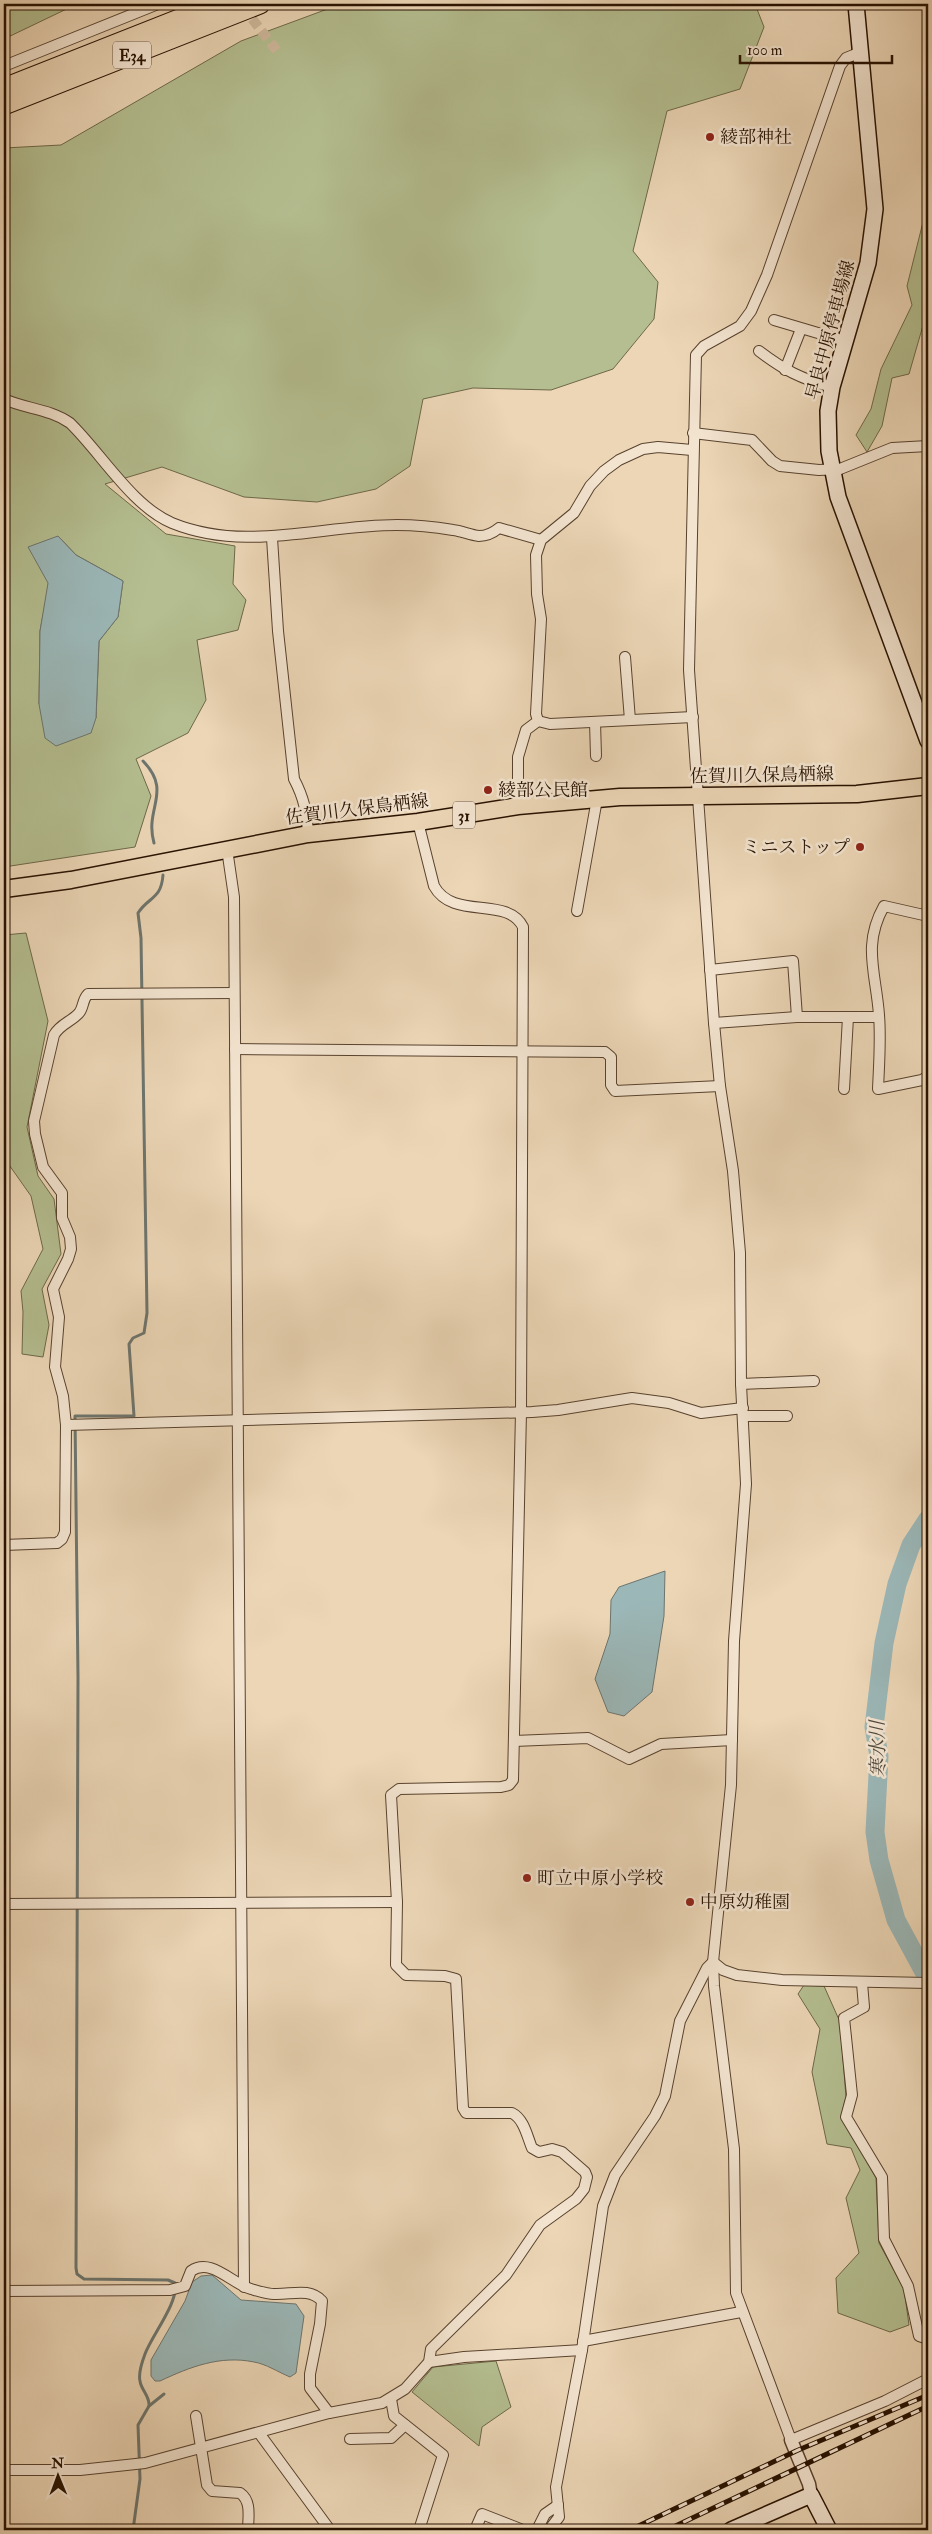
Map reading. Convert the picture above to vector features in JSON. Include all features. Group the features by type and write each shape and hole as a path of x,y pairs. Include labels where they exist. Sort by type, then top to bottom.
{"highway":[{"name":"E34","path":"4,88 217,4"},
{"name":"E34","path":"4,105 260,4"}],"main road":[{"name":"早良中原停車場線","path":"856,4 875,210 868,263 832,387 828,431 832,470 838,497 928,741"},
{"name":"佐賀川久保鳥栖線","path":"4,889 71,880 308,834 418,822 518,806 596,799 700,795 856,794 928,786"},
{"path":"731,2530 811,2495 829,2530"}],"street":[{"path":"4,66 158,4"},
{"path":"811,2495 809,2484 742,2312 735,2277 734,2149 714,1986 713,1962 728,1828 734,1641 746,1484 740,1254 733,1171 720,1086 714,1023 700,795 689,670 692,450 696,354 704,346 740,326 751,311 767,275 840,66 846,58 861,52"},
{"path":"774,320 845,341"},
{"path":"785,370 801,329"},
{"path":"759,351 785,370 804,379 832,387"},
{"path":"4,399 16,405 60,416 70,423 143,504 172,523 219,535 272,538 366,526 398,525 452,530 480,536 492,534 499,528 530,535 541,540"},
{"path":"693,433 752,440 772,461 780,466 832,470 892,448 927,446"},
{"path":"538,721 536,714 541,619 537,594 536,555 541,540 574,513 590,486 604,471 619,460 643,449 658,447 692,450"},
{"path":"272,538 278,631 294,779 303,796 307,812 308,834"},
{"path":"626,657 630,720"},
{"path":"538,721 550,724 693,718"},
{"path":"518,806 518,758 526,730 538,721"},
{"path":"595,722 596,756"},
{"path":"577,911 596,799"},
{"path":"4,2470 80,2470 130,2466 329,2413 391,2400 405,2389 429,2362 431,2349 506,2274 540,2225 576,2199 584,2189 587,2177 585,2172 562,2152 552,2149 539,2152 532,2148 518,2116 512,2112 466,2113 461,2072 458,1984 456,1978 451,1976 406,1975 399,1970 395,1955 396,1902 390,1795 399,1789 509,1785 513,1780 521,1412 523,926 520,921 504,912 462,906 439,895 434,886 418,822"},
{"path":"227,849 234,897 237,1422 243,1904 244,2287"},
{"path":"928,916 884,906 875,922 870,954 879,1017 878,1089 922,1080 928,1076"},
{"path":"710,970 793,961 797,1017"},
{"path":"4,1545 46,1545 62,1539 65,1532 66,1425 63,1396 55,1367 59,1317 53,1289 68,1259 70,1237 62,1218 62,1192 43,1167 35,1134 34,1121 54,1035 58,1027 74,1018 82,1010 84,998 88,994 234,993"},
{"path":"714,1023 797,1017 879,1017"},
{"path":"844,1089 848,1017"},
{"path":"235,1049 605,1052 611,1057 611,1085 615,1091 720,1086"},
{"path":"742,1384 814,1381"},
{"path":"66,1425 237,1422 521,1412 558,1410 632,1398 669,1403 701,1413 743,1412 787,1416"},
{"path":"514,1742 588,1738 629,1759 661,1744 732,1740"},
{"path":"4,1904 396,1902"},
{"path":"713,1962 723,1970 738,1975 782,1980 928,1983"},
{"path":"549,2530 559,2517 556,2487 583,2345 603,2206 615,2175 655,2116 665,2096 680,2021 707,1968 713,1962"},
{"path":"862,1983 864,2007 844,2018 852,2095 846,2117 882,2177 884,2239 908,2286 919,2336 928,2339"},
{"path":"4,2291 170,2290 185,2286 191,2271 203,2266 213,2268 244,2287 274,2294 306,2292 316,2294 322,2301 320,2324 310,2374 310,2388 329,2413"},
{"path":"429,2362 464,2356 583,2345 742,2312"},
{"path":"791,2440 885,2401 928,2379"},
{"path":"391,2400 394,2416 443,2455 419,2530"},
{"path":"196,2416 207,2485 212,2490 240,2493 247,2500 248,2530"},
{"path":"350,2439 391,2438 405,2425"},
{"path":"259,2433 330,2530"},
{"path":"537,2530 545,2514 558,2505"},
{"path":"475,2530 482,2514 523,2530"}],"green space":[{"path":"4,4 77,4 4,39"},
{"path":"341,4 755,4 764,27 740,89 667,111 633,251 658,282 654,319 613,369 551,390 473,388 423,399 410,466 376,489 317,502 244,497 162,467 105,484 166,534 235,546 233,584 246,600 238,630 197,640 206,700 188,733 136,759 151,796 135,847 4,867 4,148 61,145 241,41","holes":["58,536 76,555 123,581 118,617 99,641 96,718 39,704 40,631"]},
{"path":"928,221 928,308 909,374 892,378 882,426 867,452 856,435 871,409 881,369 912,305 907,286 923,222"},
{"path":"26,933 48,1021 27,1127 38,1176 54,1199 61,1254 42,1289 49,1325 43,1357 22,1354 23,1312 21,1291 43,1249 31,1196 7,1162 4,1162 4,935"},
{"path":"804,1985 824,1986 840,2022 846,2097 841,2116 876,2178 879,2243 904,2289 909,2325 890,2332 838,2313 836,2278 859,2253 846,2198 860,2170 851,2148 827,2144 812,2072 820,2029 798,1994"},
{"path":"496,2361 511,2407 482,2427 479,2446 412,2392 433,2367"}],"water":[{"path":"58,536 76,555 123,581 118,617 99,641 96,718 91,733 56,746 45,738 39,704 40,631 48,583 28,547"},
{"path":"665,1571 664,1616 652,1692 624,1716 608,1712 595,1679 610,1634 611,1600 619,1587"},
{"path":"212,2275 241,2300 296,2304 304,2316 296,2373 290,2377 258,2363 229,2360 194,2367 160,2381 155,2381 151,2376 151,2360 185,2301 192,2282 201,2276"}],"waterway":[{"path":"143,761 152,772 156,782 157,791 152,820 154,843"},
{"path":"149,2406 140,2381 141,2368 148,2346 169,2309 175,2291 175,2283 168,2280 84,2279 77,2274 76,2268 78,1677 75,1416 134,1416 129,1344 133,1338 144,1333 147,1313 141,938 138,913 157,894 163,875"},
{"name":"寒水川","path":"928,1519 911,1545 897,1584 884,1643 874,1727 879,1756 875,1832 879,1860 896,1920 928,1979"},
{"path":"133,2530 140,2479 138,2425 149,2406 164,2394"}],"tunnel":[{"path":"243,7 277,51"}],"railway":[{"path":"630,2530 796,2451 928,2395"},
{"path":"667,2530 928,2406"}],"place":[{"name":"綾部神社","path":"710,137"},
{"name":"綾部公民館","path":"488,790"},
{"name":"ミニストップ","path":"860,847"},
{"name":"町立中原小学校","path":"527,1878"},
{"name":"中原幼稚園","path":"690,1902"}]}
